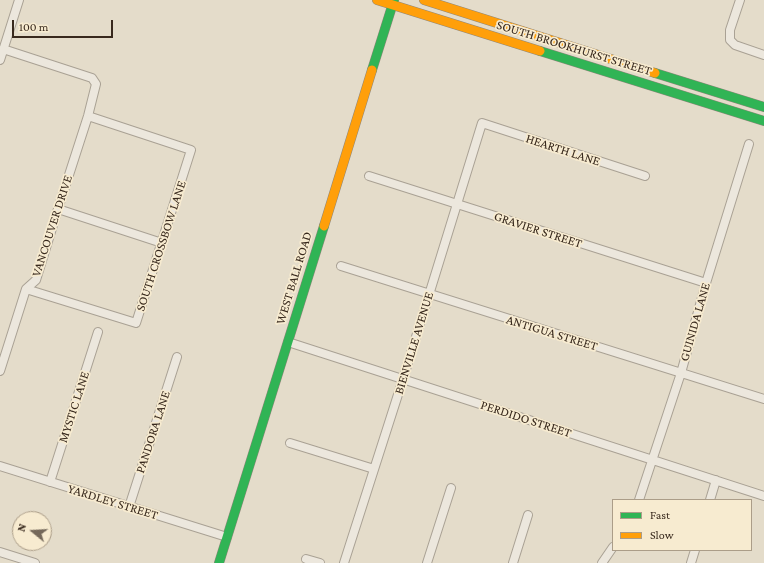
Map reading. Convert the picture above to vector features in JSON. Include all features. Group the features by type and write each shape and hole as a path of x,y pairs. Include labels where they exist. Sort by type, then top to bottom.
{"main road":[{"name":"SOUTH BROOKHURST STREET","path":"377,0 393,2 601,70 764,121"},
{"name":"SOUTH BROOKHURST STREET","path":"424,0 764,107"},
{"name":"WEST BALL ROAD","path":"219,563 393,2"},
{"path":"601,70 608,67 641,77 656,73"},
{"path":"709,104 716,102 764,117"}],"street":[{"path":"0,60 19,0"},
{"path":"740,0 730,30 730,40 735,45 764,54"},
{"name":"VANCOUVER DRIVE","path":"0,371 26,289 36,280 88,116 96,84 92,78 3,49"},
{"name":"SOUTH CROSSBOW LANE","path":"26,289 136,324 191,150 88,116"},
{"name":"HEARTH LANE","path":"482,123 645,176"},
{"name":"BIENVILLE AVENUE","path":"344,563 403,379 482,123"},
{"name":"GUINIDA LANE","path":"639,499 681,373 706,283 750,144"},
{"name":"GRAVIER STREET","path":"369,176 706,283"},
{"path":"58,209 162,242"},
{"name":"ANTIGUA STREET","path":"341,266 764,399"},
{"name":"MYSTIC LANE","path":"50,482 98,332"},
{"name":"PERDIDO STREET","path":"288,342 764,496"},
{"name":"PANDORA LANE","path":"129,507 177,357"},
{"path":"290,443 374,469"},
{"name":"YARDLEY STREET","path":"0,466 227,537"},
{"path":"710,499 716,480"},
{"path":"427,563 451,488"},
{"path":"513,563 528,514"},
{"path":"602,563 612,548"},
{"path":"691,563 695,551"},
{"path":"0,552 21,561 35,563"},
{"path":"306,558 320,563"}],"traffic: fast":[{"path":"372,70 394,0"},
{"path":"540,51 764,121"},
{"path":"655,73 764,107"},
{"path":"219,563 324,226"}],"traffic: slow":[{"path":"377,0 540,51"},
{"path":"424,0 655,73"},
{"path":"324,226 372,70"}]}
